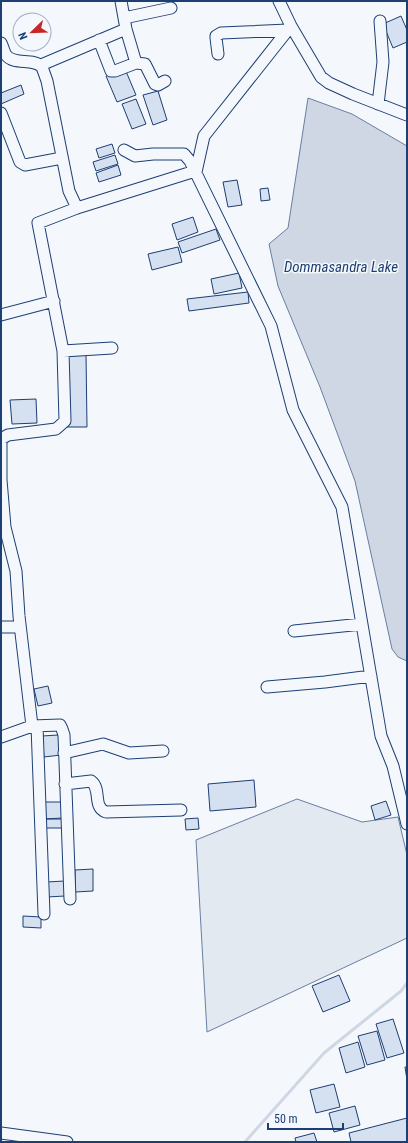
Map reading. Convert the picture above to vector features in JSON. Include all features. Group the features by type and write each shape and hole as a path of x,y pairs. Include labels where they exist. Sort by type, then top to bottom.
{"street":[{"path":"122,1 126,29 136,64"},
{"path":"279,1 290,28 321,77 329,84 407,115"},
{"path":"124,18 171,8"},
{"path":"378,104 383,62 380,21"},
{"path":"218,54 216,36 221,33 290,28"},
{"path":"196,172 204,136 290,28"},
{"path":"1,43 6,55 10,58 41,65 126,29"},
{"path":"99,40 111,71 136,64 145,64 155,84 158,85 166,81"},
{"path":"41,65 47,81 69,191 77,208"},
{"path":"1,112 22,164 25,165 62,158"},
{"path":"124,150 135,156 152,154 184,154 190,161 271,326 293,410 342,507 381,736 393,766 407,824"},
{"path":"44,914 35,726 20,627 16,571 5,527 1,480 1,439 8,435 56,429 65,421 63,351 38,223 77,208 196,172"},
{"path":"1,315 54,301"},
{"path":"63,351 112,348"},
{"path":"294,631 362,624"},
{"path":"1,627 20,627"},
{"path":"267,687 326,682 371,676"},
{"path":"1,737 35,726 60,725 62,729 64,735 70,899"},
{"path":"64,753 103,744 128,753 163,751"},
{"path":"65,784 91,781 94,783 96,786 99,806 106,812 181,810"},
{"path":"5,1136 67,1142"}],"shaded area":[{"path":"297,799 362,822 398,817 407,855 407,938 207,1032 196,840"}],"water":[{"name":"Dommasandra Lake","path":"308,98 352,114 407,146 407,661 398,657 392,649 355,481 320,387 278,286 269,244 288,228"}],"building":[{"path":"401,16 407,30 407,42 393,48 383,24"},
{"path":"125,69 136,95 117,102 106,76"},
{"path":"21,85 24,94 1,104 1,93"},
{"path":"158,91 167,120 153,125 143,95"},
{"path":"136,99 146,124 132,129 122,104"},
{"path":"112,144 115,153 99,158 96,149"},
{"path":"115,155 118,164 96,171 93,162"},
{"path":"118,165 121,175 99,182 96,173"},
{"path":"237,180 242,205 228,207 223,182"},
{"path":"268,188 270,200 261,201 260,189"},
{"path":"193,217 198,232 177,240 172,224"},
{"path":"216,229 220,240 182,253 178,242"},
{"path":"178,247 182,262 152,270 148,254"},
{"path":"239,273 242,288 214,294 211,279"},
{"path":"248,292 249,303 189,311 187,299"},
{"path":"64,354 86,354 87,427 65,427"},
{"path":"36,399 37,423 12,424 10,400"},
{"path":"48,686 52,703 38,706 34,689"},
{"path":"58,735 61,755 44,757 42,736"},
{"path":"254,780 256,807 210,811 208,784"},
{"path":"386,801 391,815 375,820 371,806"},
{"path":"44,802 62,802 63,818 44,819"},
{"path":"198,818 199,829 186,830 185,819"},
{"path":"44,819 63,819 63,828 45,828"},
{"path":"93,869 93,891 75,892 75,870"},
{"path":"65,881 65,896 47,897 46,882"},
{"path":"23,916 41,917 41,928 23,927"},
{"path":"339,975 350,1001 323,1012 312,986"},
{"path":"393,1019 404,1053 387,1058 376,1024"},
{"path":"377,1031 385,1060 367,1065 358,1036"},
{"path":"358,1042 365,1067 346,1073 339,1048"},
{"path":"405,1067 407,1067 407,1080"},
{"path":"334,1084 340,1107 316,1113 310,1090"},
{"path":"355,1106 360,1125 334,1132 329,1113"},
{"path":"407,1118 407,1142 351,1142 349,1133"},
{"path":"314,1133 317,1142 296,1142 295,1138"}],"waterway":[{"path":"245,1142 324,1053 401,991 407,983"}]}
